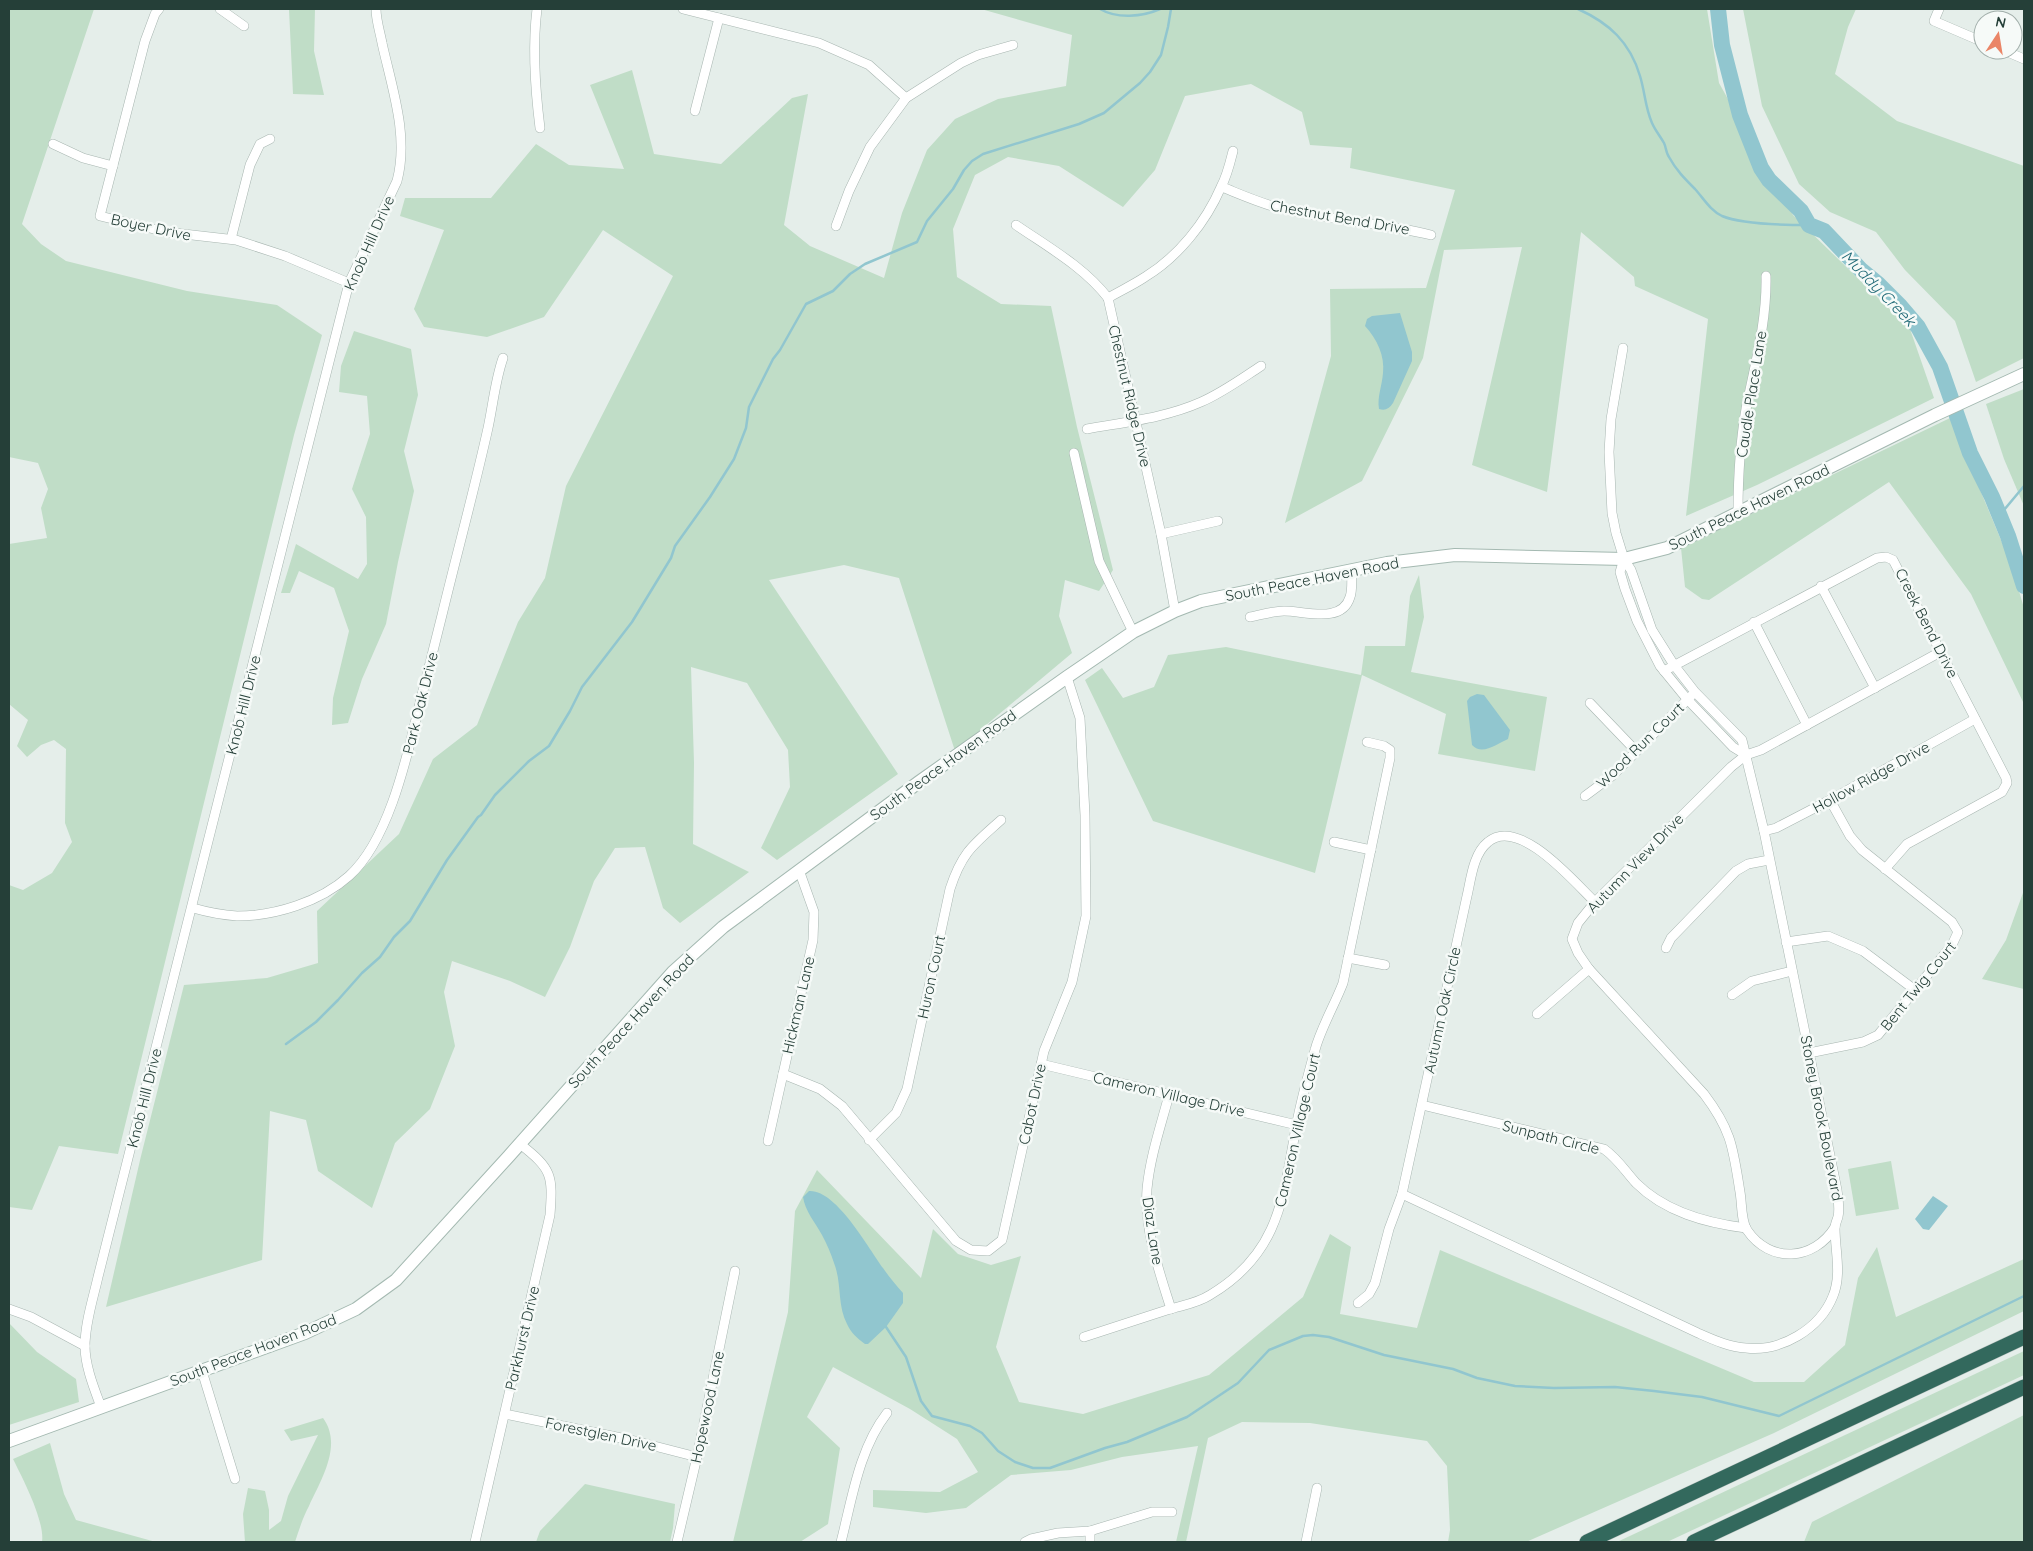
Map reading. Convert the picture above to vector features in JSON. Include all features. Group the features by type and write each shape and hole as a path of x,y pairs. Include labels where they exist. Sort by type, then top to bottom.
{"highway":[{"path":"1587,1542 2024,1337"},
{"path":"1694,1542 2024,1387"}],"main road":[{"name":"South Peace Haven Road","path":"9,1441 305,1333 356,1309 396,1280 673,972 723,927 1066,677 1133,632 1175,610 1200,601 1387,563 1455,555 1624,559 1667,548 1935,415 2024,374"}],"street":[{"name":"Boyer Drive","path":"159,9 155,14 145,41 100,216 166,232 231,239 284,256 349,283"},
{"path":"220,9 244,26"},
{"name":"Knob Hill Drive","path":"101,1407 89,1369 85,1346 86,1329 98,1276 349,283 397,180 402,163 400,125 376,9"},
{"path":"537,9 534,35 534,81 540,128"},
{"path":"683,9 819,42 869,65 906,98"},
{"path":"1939,9 1934,21 1973,38"},
{"path":"695,111 719,18"},
{"path":"836,226 849,191 870,148 906,98 961,62 1012,45"},
{"path":"231,239 250,165 260,144 270,139"},
{"path":"53,144 83,158 113,166"},
{"path":"1108,298 1146,277 1172,256 1198,227 1222,187 1234,150"},
{"name":"Chestnut Bend Drive","path":"1222,187 1284,209 1405,228 1431,235"},
{"name":"Chestnut Ridge Drive","path":"1016,225 1082,271 1108,298 1161,534 1175,610"},
{"name":"Caudle Place Lane","path":"1738,512 1738,480 1744,427 1761,340 1767,294 1766,276"},
{"path":"1623,348 1611,419 1608,452 1612,513 1624,559 1620,572 1625,589 1651,650 1664,671 1687,699 1733,748 1746,755"},
{"name":"Park Oak Drive","path":"192,908 216,914 237,916 262,914 307,902 350,876 370,850 385,821 406,758 488,427 498,371 503,358"},
{"path":"1087,429 1175,412 1218,394 1261,366"},
{"path":"1074,453 1099,561 1133,632"},
{"path":"1161,534 1218,521"},
{"name":"Creek Bend Drive","path":"1664,671 1821,586 1877,558 1890,558 1896,564 1942,651 2006,778 2005,787 2002,792 1907,844 1885,868"},
{"name":"Stoney Brook Boulevard","path":"1402,1194 1721,1343 1746,1348 1765,1347 1801,1334 1823,1314 1833,1296 1838,1266 1835,1227 1839,1209 1837,1190 1764,831 1742,740 1695,692 1674,665 1652,630 1631,570 1624,559"},
{"path":"1250,617 1282,611 1326,615 1337,612 1345,606 1350,597 1352,570"},
{"path":"1821,586 1875,688"},
{"path":"1754,622 1807,724"},
{"name":"Autumn View Drive","path":"1746,1228 1731,1139 1717,1111 1704,1094 1589,969 1572,939 1578,923 1595,902 1731,767 1746,755 1761,750 1942,651"},
{"name":"Cabot Drive","path":"783,1074 808,1082 832,1096 956,1241 971,1250 988,1251 1002,1240 1044,1051 1072,982 1086,916 1085,815 1080,718 1066,677"},
{"name":"Wood Run Court","path":"1585,796 1612,776 1695,692"},
{"path":"1590,703 1636,751"},
{"name":"Hollow Ridge Drive","path":"1764,831 1776,828 1830,800 1976,719"},
{"name":"Cameron Village Court","path":"1084,1337 1171,1309 1194,1304 1230,1282 1250,1263 1267,1242 1283,1199 1297,1125 1315,1047 1343,983 1371,850 1390,750 1384,746 1367,742"},
{"name":"Bent Twig Court","path":"1810,1053 1863,1042 1878,1035 1952,945 1958,932 1952,922 1862,850 1850,836 1830,800"},
{"name":"Huron Court","path":"869,1140 896,1113 907,1089 950,889 957,868 968,850 1001,820"},
{"name":"Autumn Oak Circle","path":"1358,1303 1369,1294 1375,1283 1402,1194 1467,896 1474,867 1482,849 1488,842 1496,838 1514,836 1524,840 1546,856 1595,902"},
{"path":"1334,842 1371,850"},
{"path":"1666,948 1671,938 1736,871 1748,864 1770,860"},
{"name":"Hickman Lane","path":"768,1141 813,940 814,912 799,870"},
{"path":"1786,942 1828,936 1863,951 1916,990"},
{"path":"1348,958 1385,965"},
{"path":"1537,1014 1589,969"},
{"path":"1732,995 1752,981 1792,971"},
{"name":"Cameron Village Drive","path":"1041,1064 1297,1125"},
{"name":"Diaz Lane","path":"1169,1095 1150,1166 1147,1190 1148,1220 1153,1247 1171,1309"},
{"name":"Sunpath Circle","path":"1422,1105 1604,1149 1622,1165 1637,1184 1665,1204 1704,1221 1746,1228"},
{"name":"Parkhurst Drive","path":"475,1542 550,1215 552,1184 546,1166 520,1144"},
{"path":"1746,1228 1757,1241 1767,1248 1776,1252 1794,1254 1804,1253 1818,1246 1829,1236 1835,1227"},
{"name":"Hopewood Lane","path":"677,1542 697,1457 735,1271"},
{"path":"9,1309 31,1317 85,1346"},
{"path":"202,1371 235,1479"},
{"path":"841,1541 866,1451 876,1427 887,1413"},
{"name":"Forestglen Drive","path":"505,1414 631,1440 697,1457"},
{"path":"1306,1542 1317,1488"},
{"path":"1025,1542 1058,1533 1090,1530 1152,1512 1172,1512"},
{"path":"1090,1530 1090,1542"}],"green space":[{"path":"9,9 94,9 22,224 41,244 66,261 187,291 277,305 322,335 294,435 118,1154 59,1146 32,1210 9,1207 9,885 23,890 52,873 72,842 65,823 66,749 54,740 41,745 27,757 17,746 28,720 9,704 9,544 47,538 41,508 48,489 38,463 9,457"},
{"path":"289,9 315,9 314,51 324,95 293,94"},
{"path":"981,9 1707,9 1719,83 1793,215 1910,329 1934,398 1757,485 1686,516 1708,319 1635,286 1634,277 1581,232 1547,492 1472,465 1522,247 1444,250 1423,358 1362,481 1285,523 1331,356 1330,289 1426,288 1455,190 1350,168 1352,148 1310,145 1302,112 1251,84 1185,96 1155,170 1123,207 1059,166 1008,157 975,175 953,229 957,277 1001,304 1051,306 1077,427 1113,570 1099,591 1065,580 1059,616 1072,653 955,751 899,578 844,565 769,580 898,774 777,860 761,848 790,787 788,750 747,683 691,667 694,763 693,844 749,872 680,923 663,908 645,847 615,848 594,881 570,947 545,997 510,981 452,961 444,992 455,1046 430,1109 395,1143 372,1208 318,1171 306,1120 270,1111 262,1260 106,1307 141,1156 184,985 267,978 318,963 317,911 399,834 433,759 477,725 518,622 545,578 566,486 673,276 603,230 544,317 487,337 424,327 414,309 444,230 400,216 405,198 491,198 536,144 569,165 624,169 590,85 632,70 654,154 721,164 792,98 808,94 784,225 810,246 884,278 902,213 927,150 955,119 998,99 1066,86 1072,35"},
{"path":"1743,9 1856,9 1848,27 1835,74 1897,121 2024,166 2024,358 1976,382 1955,321 1905,270 1876,232 1830,212 1799,184 1762,106"},
{"path":"354,331 411,349 418,395 404,451 414,491 386,624 362,679 348,723 332,725 333,698 349,631 334,588 299,571 290,593 281,593 296,544 358,579 367,564 366,517 352,489 370,434 367,396 339,392 341,366"},
{"path":"2024,389 2024,506 2004,459 1986,404"},
{"path":"1950,418 2011,564 2024,608 2024,704 1971,594 1889,482 1709,600 1702,599 1685,587 1681,548"},
{"path":"1419,575 1424,617 1411,672 1547,697 1535,771 1438,754 1446,714 1362,675 1315,873 1153,821 1085,680 1102,668 1123,698 1154,687 1168,655 1226,647 1361,675 1365,646 1405,646 1410,596"},
{"path":"2024,890 2024,989 1982,979 2006,940"},
{"path":"1891,1161 1899,1209 1856,1216 1848,1169"},
{"path":"817,1170 921,1278 933,1229 958,1254 991,1265 1021,1256 996,1347 1019,1402 1083,1414 1209,1375 1303,1297 1330,1234 1351,1247 1340,1314 1417,1328 1440,1250 1754,1382 1804,1382 1845,1345 1858,1278 1877,1247 1896,1317 2024,1259 2024,1311 1774,1433 1526,1542 1448,1542 1450,1530 1447,1466 1427,1441 1310,1423 1242,1422 1208,1438 1186,1542 1176,1542 1198,1446 1122,1457 1071,1470 1011,1475 966,1508 926,1513 873,1507 873,1490 940,1492 978,1472 957,1439 910,1409 833,1367 807,1417 840,1448 828,1524 800,1542 733,1542 788,1312 795,1211"},
{"path":"9,1323 37,1352 76,1379 79,1402 9,1425"},
{"path":"2024,1351 2024,1375 1667,1542 1617,1542"},
{"path":"2024,1415 2024,1542 1804,1542 1812,1522"},
{"path":"323,1418 329,1428 331,1451 324,1474 295,1542 245,1542 243,1514 248,1488 265,1491 269,1510 269,1530 281,1521 288,1496 318,1435 291,1441 284,1430"},
{"path":"50,1443 64,1494 76,1520 156,1542 42,1542 37,1512 13,1459"},
{"path":"585,1484 675,1504 670,1542 536,1542 540,1531"}],"water":[{"path":"1400,313 1412,352 1412,361 1393,403 1387,409 1381,410 1379,409 1379,400 1383,360 1373,336 1365,326 1367,319 1372,316"},
{"path":"1477,694 1484,695 1510,730 1508,739 1485,749 1476,748 1472,745 1467,701 1470,697"},
{"path":"809,1191 819,1193 841,1209 903,1293 903,1303 886,1327 868,1344 857,1338 844,1317 833,1260 824,1238 804,1202 803,1197"},
{"path":"1933,1196 1948,1206 1929,1230 1923,1229 1915,1219"}],"waterway":[{"path":"1100,9 1122,16 1145,14 1160,9"},
{"path":"286,1044 316,1022 362,973 380,957 394,937 410,921 447,860 495,795 529,761 549,746 582,687 632,622 671,558 675,546 734,459 746,428 749,407 773,359 806,304 833,291 850,274 865,264 917,242 927,221 953,189 964,170 972,161 983,154 1079,124 1104,113 1140,83 1161,55 1171,9"},
{"path":"1578,9 1609,27 1624,44 1636,64 1650,117 1664,143 1668,155 1684,178 1718,214 1741,221 1809,225"},
{"name":"Muddy Creek","path":"1718,9 1722,45 1740,115 1761,168 1769,180 1801,211 1809,225 1824,231 1861,270 1900,306 1918,327 1940,367 1970,453 1992,497 2008,536 2024,586"},
{"path":"1999,516 2024,486"},
{"path":"884,1324 906,1357 921,1401 932,1416 970,1426 982,1433 998,1451 1015,1462 1033,1468 1050,1468 1127,1442 1187,1417 1238,1383 1269,1350 1303,1336 1329,1337 1384,1355 1453,1369 1477,1378 1515,1386 1554,1388 1615,1387 1654,1391 1702,1397 1779,1416 2024,1296"}]}
